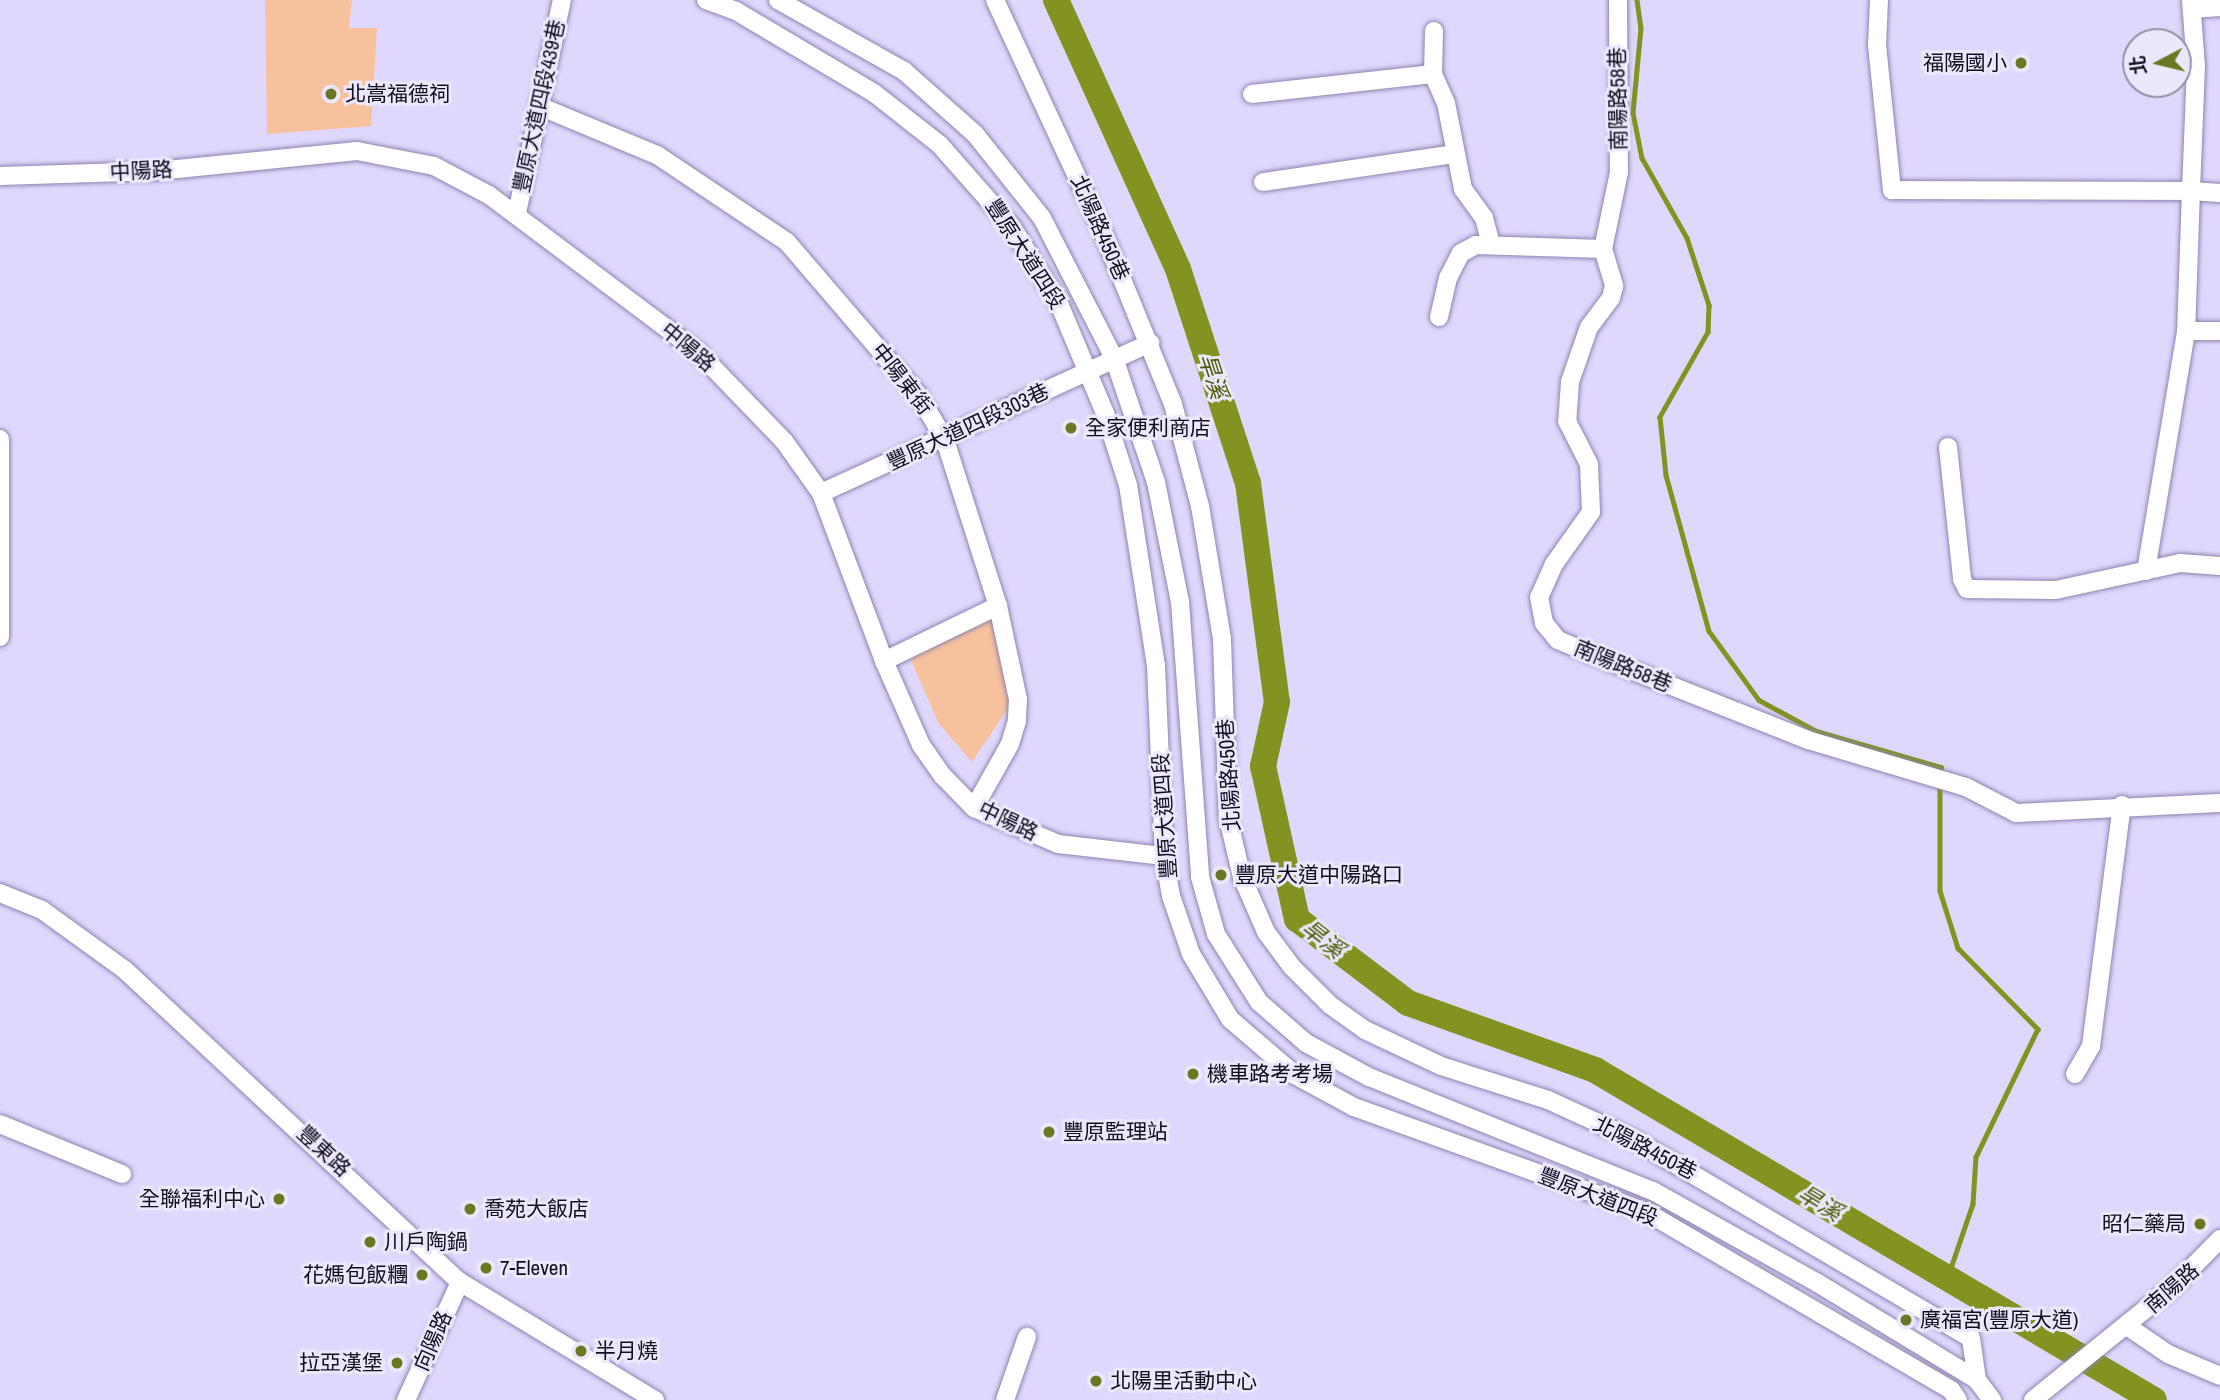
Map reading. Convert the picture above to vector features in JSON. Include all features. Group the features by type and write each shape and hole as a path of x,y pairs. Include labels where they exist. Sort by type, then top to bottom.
{"street":[{"name":"豐原大道四段439巷","path":"517,213 562,0"},
{"name":"豐原大道四段","path":"706,0 736,11 874,93 940,145 1012,226 1060,306 1088,372 1128,485 1144,571 1156,665 1164,856 1191,954 1230,1019 1295,1075 1354,1107 1648,1213 1951,1390 1958,1400"},
{"name":"豐原大道四段","path":"778,0 904,71 975,134 1042,218 1114,358 1156,482 1180,602 1200,877 1216,934 1259,1002 1306,1043 1369,1077 1653,1191 1816,1282 1976,1380 1992,1400"},
{"name":"北陽路450巷","path":"995,0 1150,343 1173,404 1200,506 1222,639 1228,818 1242,877 1266,932 1292,967 1330,1005 1365,1030 1441,1066 1548,1101 1631,1138 1971,1338 1976,1380"},
{"name":"南陽路58巷","path":"1618,0 1619,172 1603,249 1614,286 1585,338 1570,382 1567,421 1589,464 1591,512 1554,564 1539,597 1544,623 1558,640 1808,740 1966,787 2016,813 2122,805 2220,803"},
{"path":"1879,0 1877,45 1892,190 2220,193"},
{"path":"2146,571 2186,331 2196,66 2192,4 2220,7"},
{"path":"1434,32 1433,74 1446,103 1463,189 1484,218 1491,245"},
{"path":"1252,94 1433,74"},
{"name":"中陽東街","path":"539,106 657,155 787,242 919,396 946,440 998,606 1018,699 1017,721 974,808"},
{"name":"中陽路","path":"0,176 157,172 357,151 433,166 517,213 698,352 784,441 821,493 884,661 921,745 943,776 974,808 1058,844 1164,856"},
{"path":"1263,182 1455,154"},
{"path":"1439,317 1448,278 1461,253 1476,245 1603,249"},
{"path":"2186,331 2220,331"},
{"name":"豐原大道四段303巷","path":"821,493 946,440 1150,343"},
{"path":"0,439 0,637"},
{"path":"1948,447 1962,579 1967,589 2056,590 2180,563 2220,566"},
{"path":"884,661 998,606"},
{"path":"2075,1074 2091,1046 2122,805"},
{"name":"豐東路","path":"0,892 41,911 125,970 460,1282 655,1400"},
{"path":"0,1124 121,1174"},
{"name":"南陽路","path":"2035,1398 2123,1329 2203,1261 2220,1240"},
{"name":"向陽路","path":"406,1400 460,1282"},
{"path":"2123,1329 2168,1354 2220,1376"},
{"path":"1005,1400 1027,1337"}],"shaded area":[{"path":"265,0 352,0 349,28 377,28 371,126 267,134"},
{"path":"993,609 1012,702 972,762 939,724 908,653"}],"waterway":[{"name":"旱溪","path":"1056,0 1178,269 1248,483 1277,702 1263,766 1297,919 1408,1003 1595,1070 2154,1400"},
{"path":"1637,0 1641,28 1633,113 1642,158 1687,238 1709,305 1708,332 1660,417 1666,475 1709,631 1759,700 1816,731 1941,767 1941,775"},
{"path":"1940,784 1940,891 1958,948 2038,1029 1976,1157 1973,1204 1947,1280"}],"place":[{"name":"福陽國小","path":"2021,63"},
{"name":"北嵩福德祠","path":"331,94"},
{"name":"全家便利商店","path":"1071,428"},
{"name":"豐原大道中陽路口","path":"1221,875"},
{"name":"機車路考考場","path":"1193,1074"},
{"name":"豐原監理站","path":"1049,1132"},
{"name":"全聯福利中心","path":"279,1199"},
{"name":"喬苑大飯店","path":"470,1209"},
{"name":"昭仁藥局","path":"2200,1224"},
{"name":"川戶陶鍋","path":"370,1242"},
{"name":"7-Eleven","path":"486,1268"},
{"name":"花媽包飯糰","path":"422,1275"},
{"name":"廣福宮(豐原大道)","path":"1906,1320"},
{"name":"半月燒","path":"581,1351"},
{"name":"拉亞漢堡","path":"397,1363"},
{"name":"北陽里活動中心","path":"1096,1381"}]}
